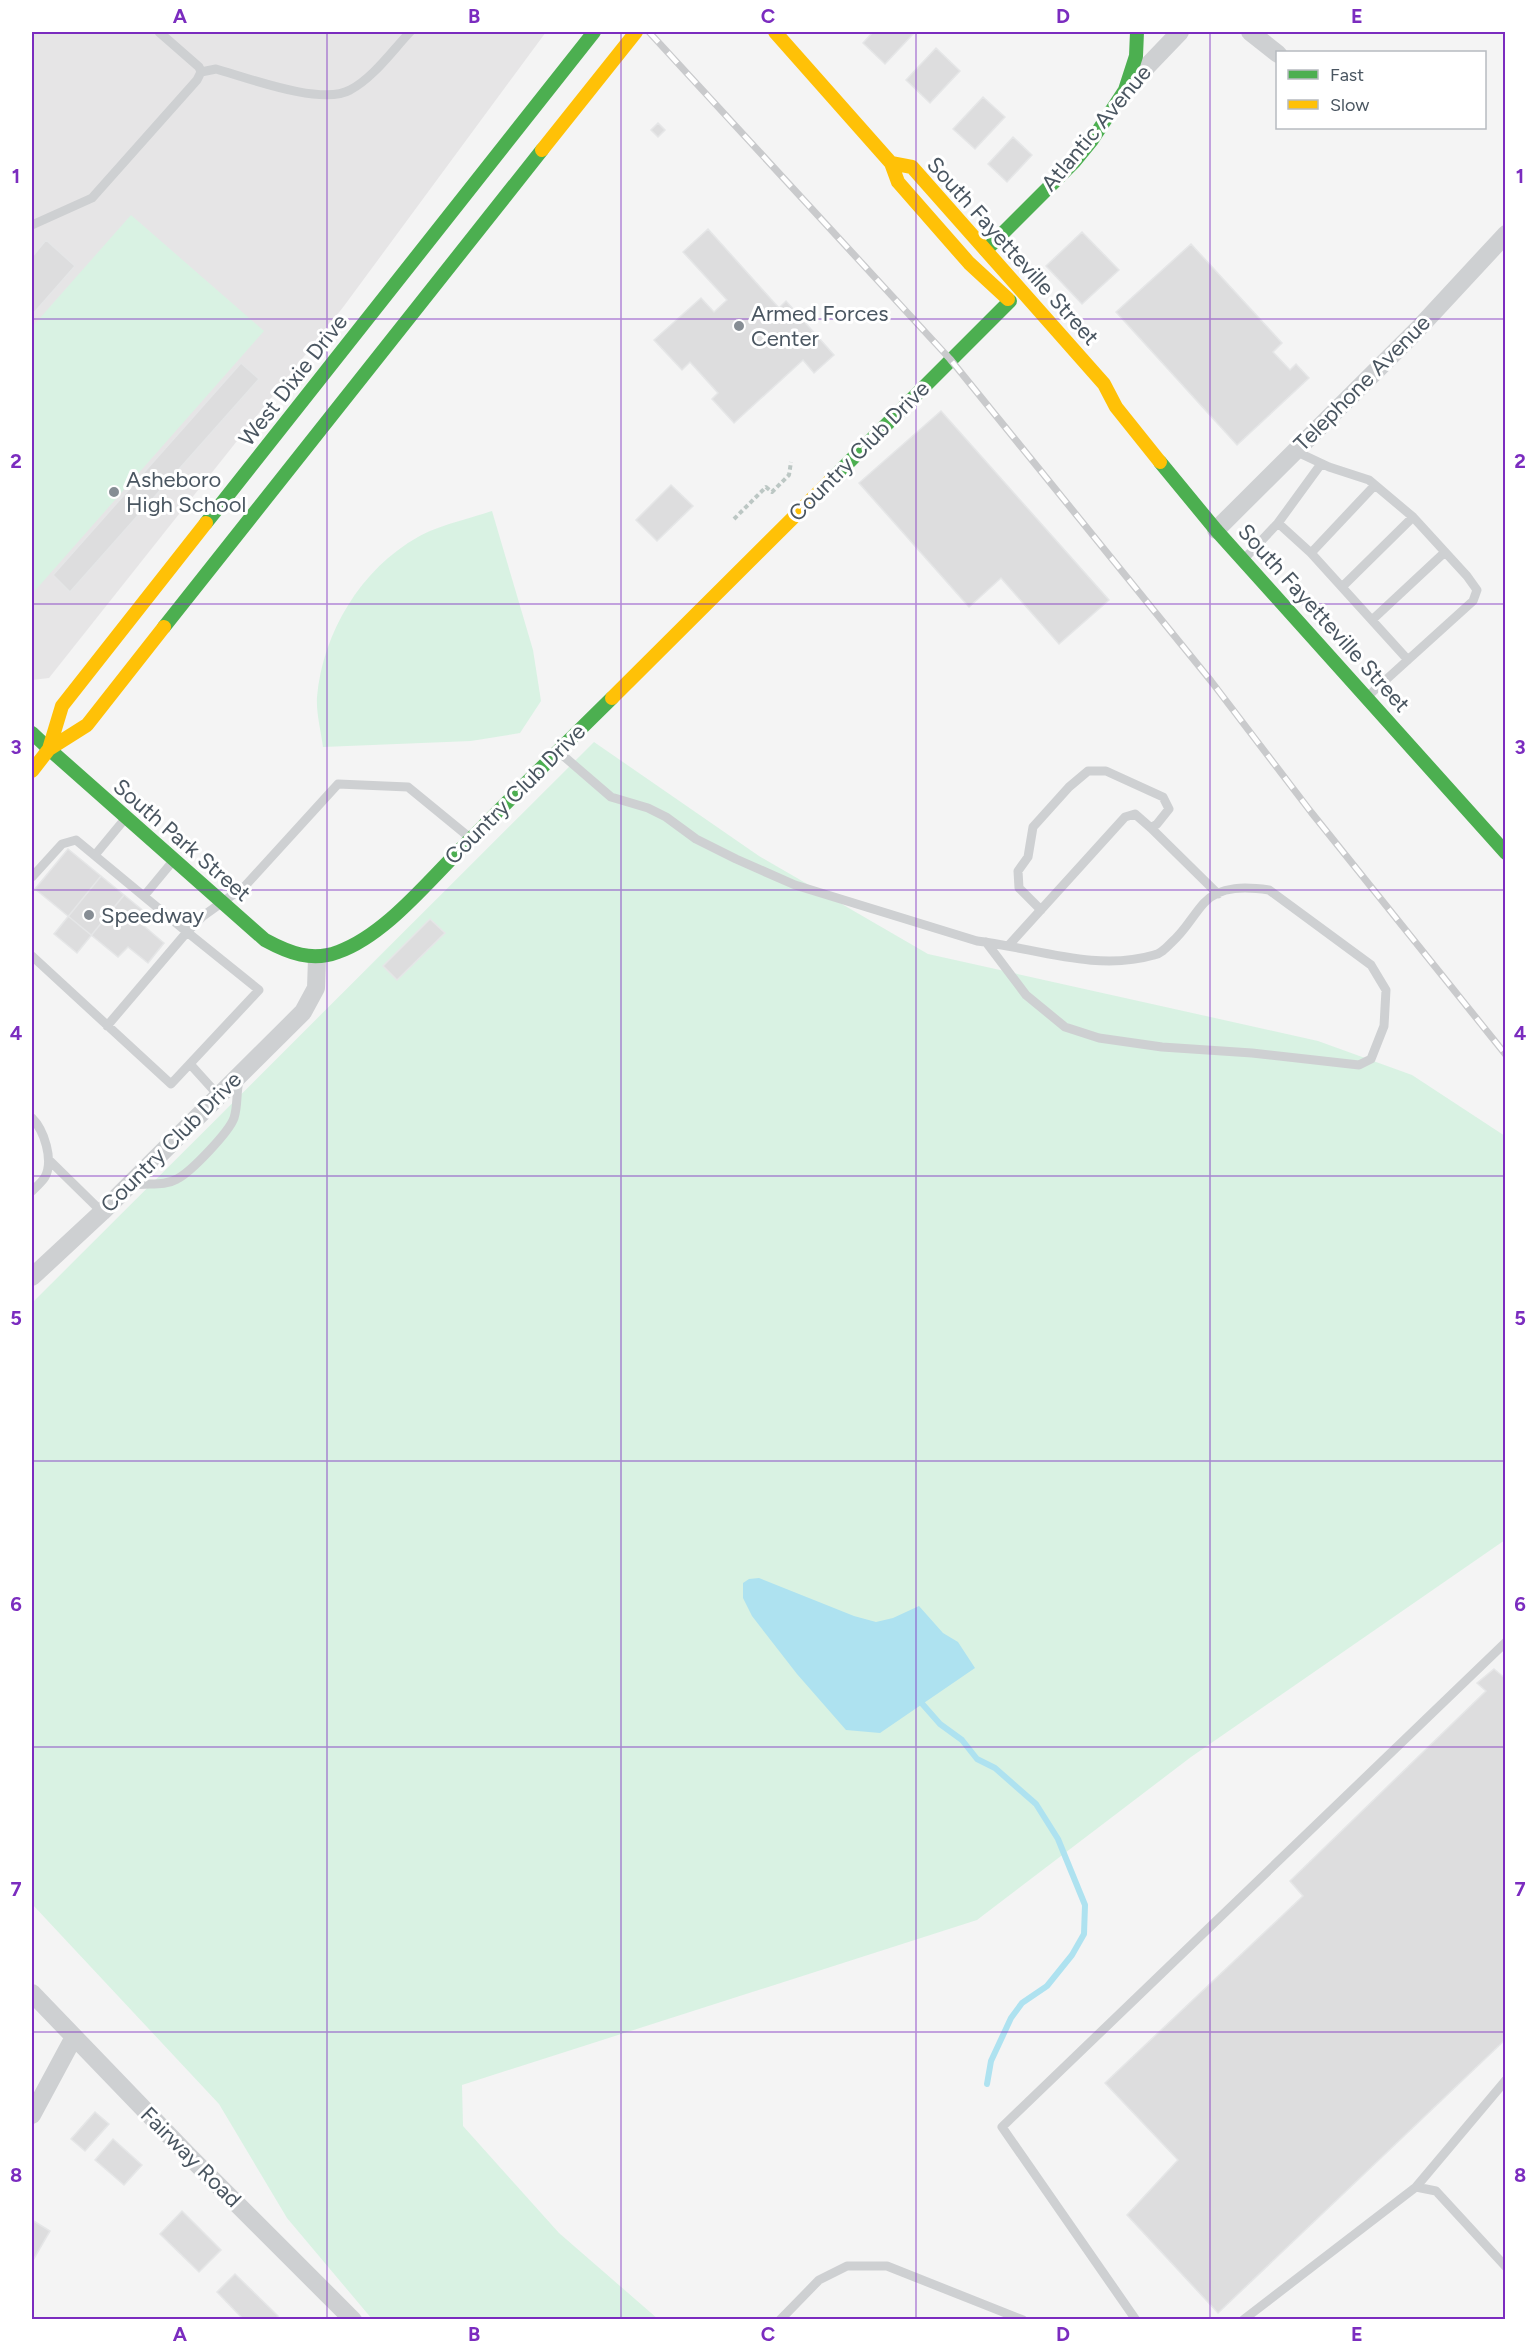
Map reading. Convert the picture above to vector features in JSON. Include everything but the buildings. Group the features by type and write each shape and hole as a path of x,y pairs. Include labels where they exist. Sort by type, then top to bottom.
{"main road":[{"name":"West Dixie Drive","path":"49,749 62,706 594,32"},
{"name":"West Dixie Drive","path":"32,771 49,749 87,725 636,32"},
{"name":"South Fayetteville Street","path":"775,32 891,163 898,182 969,263 1013,306"},
{"path":"1125,90 1136,56 1137,32"},
{"name":"Atlantic Avenue","path":"986,250 1074,162 1125,90"},
{"name":"South Fayetteville Street","path":"891,163 912,167 986,250 1104,384 1116,406 1216,530 1506,853"},
{"name":"Country Club Drive","path":"317,958 340,953 361,942 402,908 558,751 1013,306"},
{"path":"1099,400 1116,406"},
{"name":"South Park Street","path":"32,733 126,818 278,949 293,956 317,958"}],"street":[{"name":"Atlantic Avenue","path":"1125,90 1180,32"},
{"path":"1250,32 1276,52"},
{"name":"Telephone Avenue","path":"1216,530 1418,330 1504,239"},
{"name":"Country Club Drive","path":"32,1277 102,1212 303,1012 316,988 317,958"},
{"name":"Fairway Road","path":"32,1993 189,2156 353,2319"},
{"path":"32,2115 74,2037"}],"lane":[{"path":"159,32 195,63 201,72"},
{"path":"201,72 216,69 315,95 339,95 358,86 410,32"},
{"path":"32,225 92,198 197,80 201,72"},
{"path":"1295,451 1321,464 1369,480 1413,517 1477,590 1473,601 1366,698"},
{"path":"1244,560 1278,523 1321,464"},
{"path":"1311,553 1375,485"},
{"path":"1342,587 1413,517"},
{"path":"1278,523 1311,553 1408,660"},
{"path":"1372,620 1445,552"},
{"path":"558,751 611,797 648,808 666,817 696,839 736,859 795,885 916,923 986,942 1075,959 1126,961 1157,955 1179,937 1206,901 1224,891 1251,887 1269,890 1371,965 1386,990 1384,1026 1371,1059 1359,1065 1252,1053 1162,1047 1099,1038 1065,1027 1049,1016 1026,995 986,942"},
{"path":"1041,910 1018,888 1017,871 1028,857 1033,827 1055,801 1088,771 1106,771 1163,797 1169,809 1151,828"},
{"path":"107,1026 187,932 245,886 338,784 408,787 471,838"},
{"path":"1009,945 1125,817 1135,814 1218,894"},
{"path":"95,855 126,818"},
{"path":"32,876 67,841 76,840 259,990 171,1084 32,956"},
{"path":"144,896 174,859"},
{"path":"190,1064 218,1095"},
{"path":"126,1187 170,1182 189,1170 220,1139 233,1121 242,1072"},
{"path":"32,1118 43,1138 49,1160 45,1176 32,1191"},
{"path":"49,1160 102,1212"},
{"path":"1136,2319 1002,2127 1506,1642"},
{"path":"1243,2319 1416,2187 1506,2080"},
{"path":"1416,2187 1436,2191 1506,2267"},
{"path":"780,2319 819,2280 847,2266 887,2266 1023,2319"}],"path":[{"path":"734,519 766,487 772,492 789,475 791,462"}],"shaded area":[{"name":"Asheboro High School","path":"32,32 546,32 344,306 49,678 32,680"}],"green space":[{"path":"131,215 264,331 32,594 32,327"},
{"path":"492,511 533,650 541,701 520,733 471,741 323,747 317,703 321,673 327,649 348,605 379,566 398,550 426,533"},
{"path":"594,742 759,856 928,954 1318,1041 1412,1075 1505,1136 1505,1540 1191,1757 977,1920 462,2085 463,2126 559,2233 658,2319 372,2319 287,2218 219,2104 32,1904 32,1303"}],"water":[{"path":"759,1578 854,1616 876,1622 893,1618 919,1606 943,1633 958,1642 975,1668 880,1733 846,1730 797,1674 752,1616 743,1598 743,1583 749,1579"}],"waterway":[{"path":"918,1699 940,1724 962,1740 977,1759 995,1768 1036,1804 1058,1839 1085,1905 1084,1934 1072,1955 1047,1986 1022,2003 1011,2018 991,2061 987,2084"}],"railway":[{"path":"649,32 950,359 1211,681 1311,812 1506,1055"}],"traffic: fast":[{"path":"206,523 594,32"},
{"path":"986,250 1074,162 1092,140 1125,90 1136,56 1137,32"},
{"path":"164,627 542,150"},
{"path":"831,480 1010,301"},
{"path":"1160,462 1216,530 1506,853"},
{"path":"49,749 265,940 301,955 319,956 355,945 402,909 612,698"},
{"path":"32,733 49,749"}],"traffic: slow":[{"path":"542,150 636,32"},
{"path":"775,32 891,163 898,182 969,263 1008,299"},
{"path":"891,163 912,167 1104,384 1116,407 1160,462"},
{"path":"612,698 831,480"},
{"path":"49,749 62,706 206,523"},
{"path":"32,771 49,749 87,725 164,627"}],"place":[{"name":"Armed Forces Center","path":"739,326"},
{"name":"Asheboro High School","path":"114,492"},
{"name":"Speedway","path":"89,915"}]}
